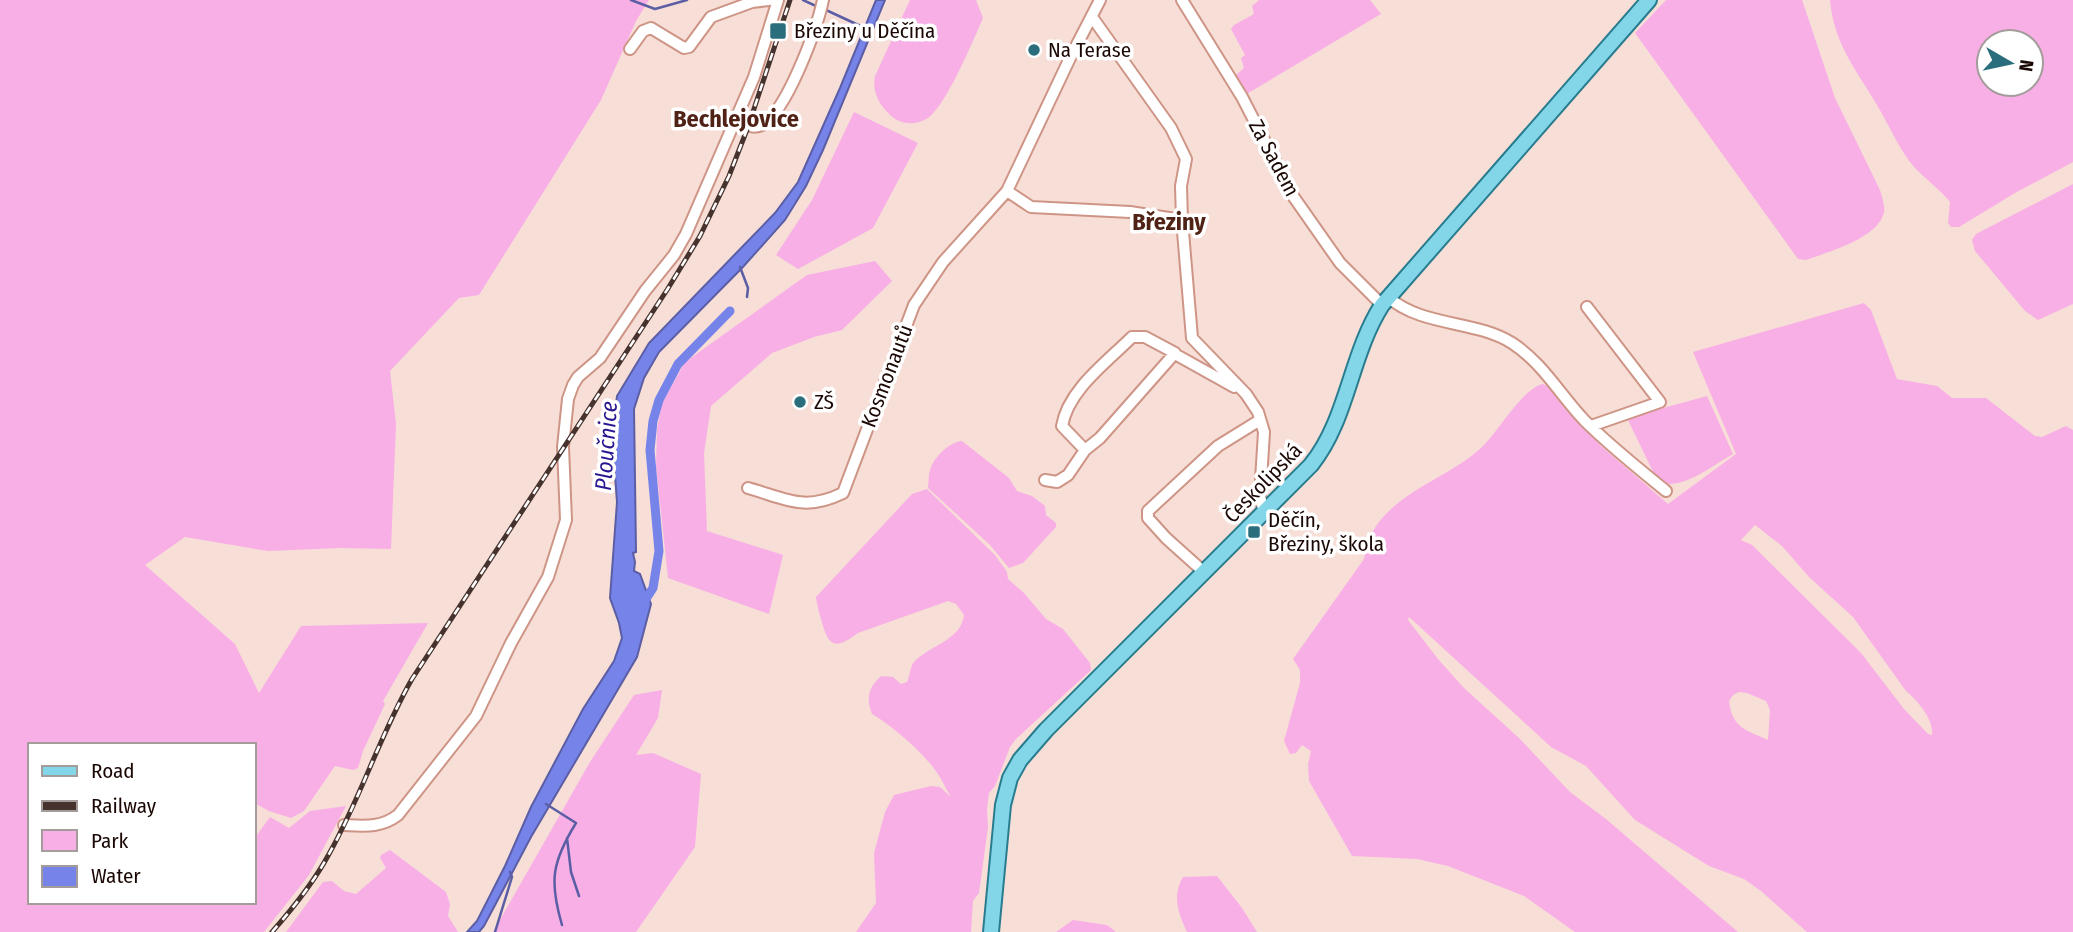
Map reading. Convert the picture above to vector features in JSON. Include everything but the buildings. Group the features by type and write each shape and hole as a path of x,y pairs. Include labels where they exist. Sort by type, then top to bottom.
{"main road":[{"name":"Českolipská","path":"991,932 1003,805 1010,778 1020,760 1046,730 1311,466 1323,450 1332,430 1364,340 1385,301 1649,0"}],"street":[{"path":"630,49 643,32 651,28 684,48 689,47 711,17 752,2 769,0"},
{"path":"344,825 378,826 398,815 476,716 511,643 548,577 561,541 566,520 564,447 568,399 573,385 578,377 600,358 645,291 674,255 697,212 754,77 778,0"},
{"name":"Kosmonautů","path":"748,488 804,504 823,502 843,493 914,305 943,262 1007,191 1100,0"},
{"name":"Za Sadem","path":"1182,0 1242,97 1293,196 1340,263 1385,301 1452,325 1490,333 1508,340 1530,356 1591,426 1666,491"},
{"path":"736,121 756,127 763,124 775,111 794,79 822,5"},
{"path":"1092,17 1171,128 1186,159 1181,186 1182,220 1192,338 1246,394 1260,420 1264,432 1260,496 1264,513"},
{"path":"1007,191 1031,208 1130,212 1182,220"},
{"path":"1587,307 1660,402 1591,426"},
{"path":"1085,450 1062,426 1064,413 1080,390 1132,337 1145,337 1246,394"},
{"path":"1045,480 1057,482 1068,475 1085,450 1100,438 1173,352"},
{"path":"1205,573 1166,538 1148,518 1148,511 1218,446 1260,420"}],"green space":[{"path":"0,0 649,0 636,21 601,100 479,295 459,298 390,371 396,424 391,549 268,551 185,537 145,565 235,644 259,693 301,626 428,623 383,701 385,704 358,768 353,770 335,766 304,811 291,818 256,804 256,743 28,743 28,904 256,904 256,836 270,817 289,828 310,811 346,806 309,875 264,932 0,932"},
{"path":"910,0 976,0 983,18 943,100 928,118 913,123 903,122 889,114 879,101 874,87 875,76"},
{"path":"1259,0 1370,0 1381,14 1245,95 1234,77 1244,68 1241,58 1245,55 1231,29 1254,14 1252,6"},
{"path":"1666,0 1802,0 1835,98 1880,190 1884,212 1873,229 1863,237 1839,248 1806,260 1798,259 1635,33"},
{"path":"1830,0 2073,0 2073,162 1959,227 1951,227 1948,223 1950,202 1905,155 1849,59 1837,32"},
{"path":"854,112 918,143 873,228 798,269 776,255 812,200"},
{"path":"2073,184 2073,304 2038,320 2025,311 1975,251 1972,240 1976,234"},
{"path":"875,261 892,281 842,330 772,353 711,406 704,453 707,531 783,555 769,614 668,578 656,466 657,429 662,403 685,362 807,275"},
{"path":"1864,303 1871,310 1897,379 1937,386 1952,398 1986,398 2035,436 2042,437 2066,426 2073,430 2073,932 1807,932 1744,879 1709,866 1635,820 1586,766 1551,747 1409,617 1408,620 1438,659 1464,688 1519,738 1570,792 1606,819 1738,932 1575,932 1524,896 1448,866 1417,859 1352,856 1309,781 1308,764 1311,751 1302,745 1296,753 1290,754 1284,741 1300,683 1300,670 1293,659 1364,559 1376,526 1395,505 1473,455 1519,401 1535,387 1543,384 1601,446 1668,504 1736,454 1693,352","holes":["1755,525 1782,546 1809,577 1853,617 1906,691 1924,710 1932,735 1904,709 1861,653 1752,545 1741,540","1739,692 1766,701 1770,710 1768,740 1741,727 1733,717 1729,701"]},
{"path":"1707,396 1733,454 1687,480 1667,484 1658,482 1627,418"},
{"path":"962,441 1009,478 1017,491 1032,496 1045,506 1046,515 1056,523 1056,527 1023,563 1009,568 990,545 928,488 929,472 934,461 947,447"},
{"path":"927,489 995,555 1007,572 1008,579 1046,619 1063,629 1090,663 1091,670 1010,747 995,786 989,793 988,827 979,893 973,901 971,932 856,932 876,903 874,853 885,812 894,795 931,786 940,787 951,797 935,770 920,752 872,714 869,703 871,689 881,676 893,677 901,684 907,682 913,663 951,636 962,623 964,615 956,604 948,601 858,633 838,644 829,640 826,635 816,597 912,494"},
{"path":"662,690 658,718 636,755 653,753 701,774 695,847 636,932 493,932 590,762 634,695"},
{"path":"390,850 446,892 450,904 448,916 458,932 286,932 323,882 332,881 344,891 356,894 386,868 380,858"},
{"path":"1217,876 1257,932 1187,932 1177,897 1183,877"},
{"path":"1073,920 1107,925 1116,932 1056,932"}],"water":[{"path":"876,0 885,0 806,186 785,220 659,352 644,378 634,409 636,552 633,553 634,571 640,574 651,604 637,657 531,837 484,926 479,932 467,932 477,921 531,807 583,709 614,661 622,638 610,598 617,502 612,435 617,396 649,343 775,213 798,182"}],"waterway":[{"path":"631,0 655,9 687,0"},
{"path":"803,0 816,6"},
{"path":"826,10 867,29"},
{"path":"740,267 748,288 747,297"},
{"path":"642,605 653,588 659,551 650,450 653,421 659,400 678,364 730,311"},
{"path":"546,804 576,823 562,849 555,872 555,896 562,925"},
{"path":"567,838 571,872 579,896"},
{"path":"495,932 512,877 510,872"}],"railway":[{"path":"272,932 303,894 329,854 412,679 700,236 729,176 748,127 790,0"}],"place":[{"name":"Březiny u Děčína","path":"778,31"},
{"name":"Na Terase","path":"1034,50"},
{"name":"ZŠ","path":"800,402"},
{"name":"Děčín, Březiny, škola","path":"1254,532"}],"district":[{"name":"Bechlejovice","path":"736,119"},
{"name":"Březiny","path":"1169,222"}],"water label":[{"name":"Ploučnice","path":"606,446"}]}
